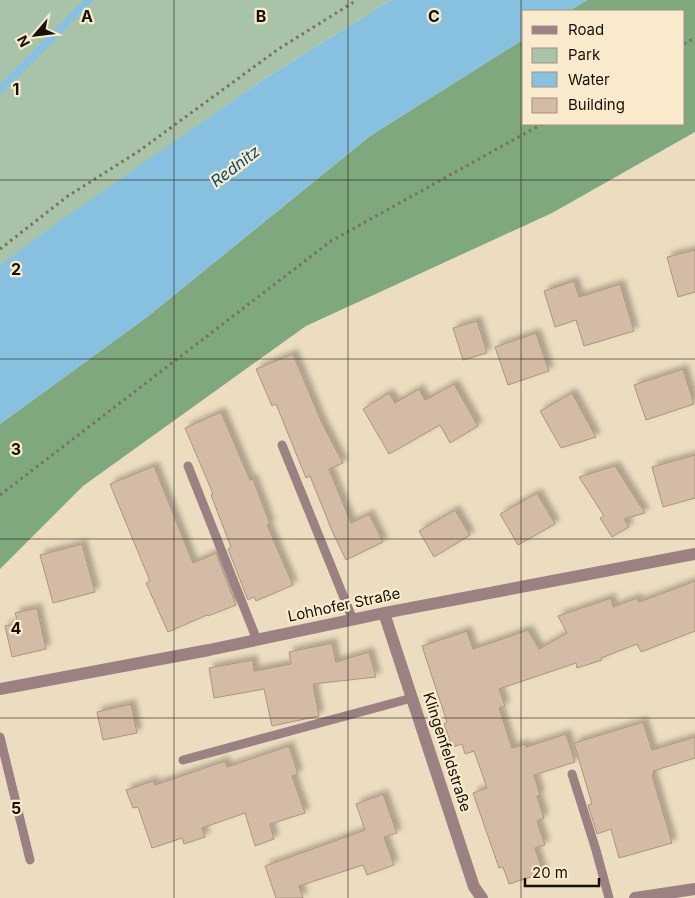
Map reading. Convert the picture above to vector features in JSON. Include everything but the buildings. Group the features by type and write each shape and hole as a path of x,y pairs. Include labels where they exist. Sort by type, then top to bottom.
{"street":[{"name":"Lohhofer Straße","path":"0,689 695,554"},
{"name":"Klingenfeldstraße","path":"384,613 474,887 482,898"},
{"path":"635,898 695,889"}],"lane":[{"path":"282,445 353,620"},
{"path":"188,466 257,640"},
{"path":"183,760 412,698"},
{"path":"0,737 30,860"},
{"path":"572,774 609,898"}],"path":[{"path":"0,249 68,196 138,151 277,50 357,0"},
{"path":"0,495 331,241 540,125"}],"green space":[{"path":"0,0 391,0 261,81 0,265"},
{"path":"587,0 695,0 695,132 552,213 306,326 83,486 0,569 0,424 147,317 370,136 522,40 522,125 685,125 685,10 571,10"}],"water":[{"name":"Rednitz","path":"391,0 587,0 571,10 522,10 522,40 370,136 147,317 0,424 0,265 261,81"}],"waterway":[{"path":"0,90 89,0"}]}
